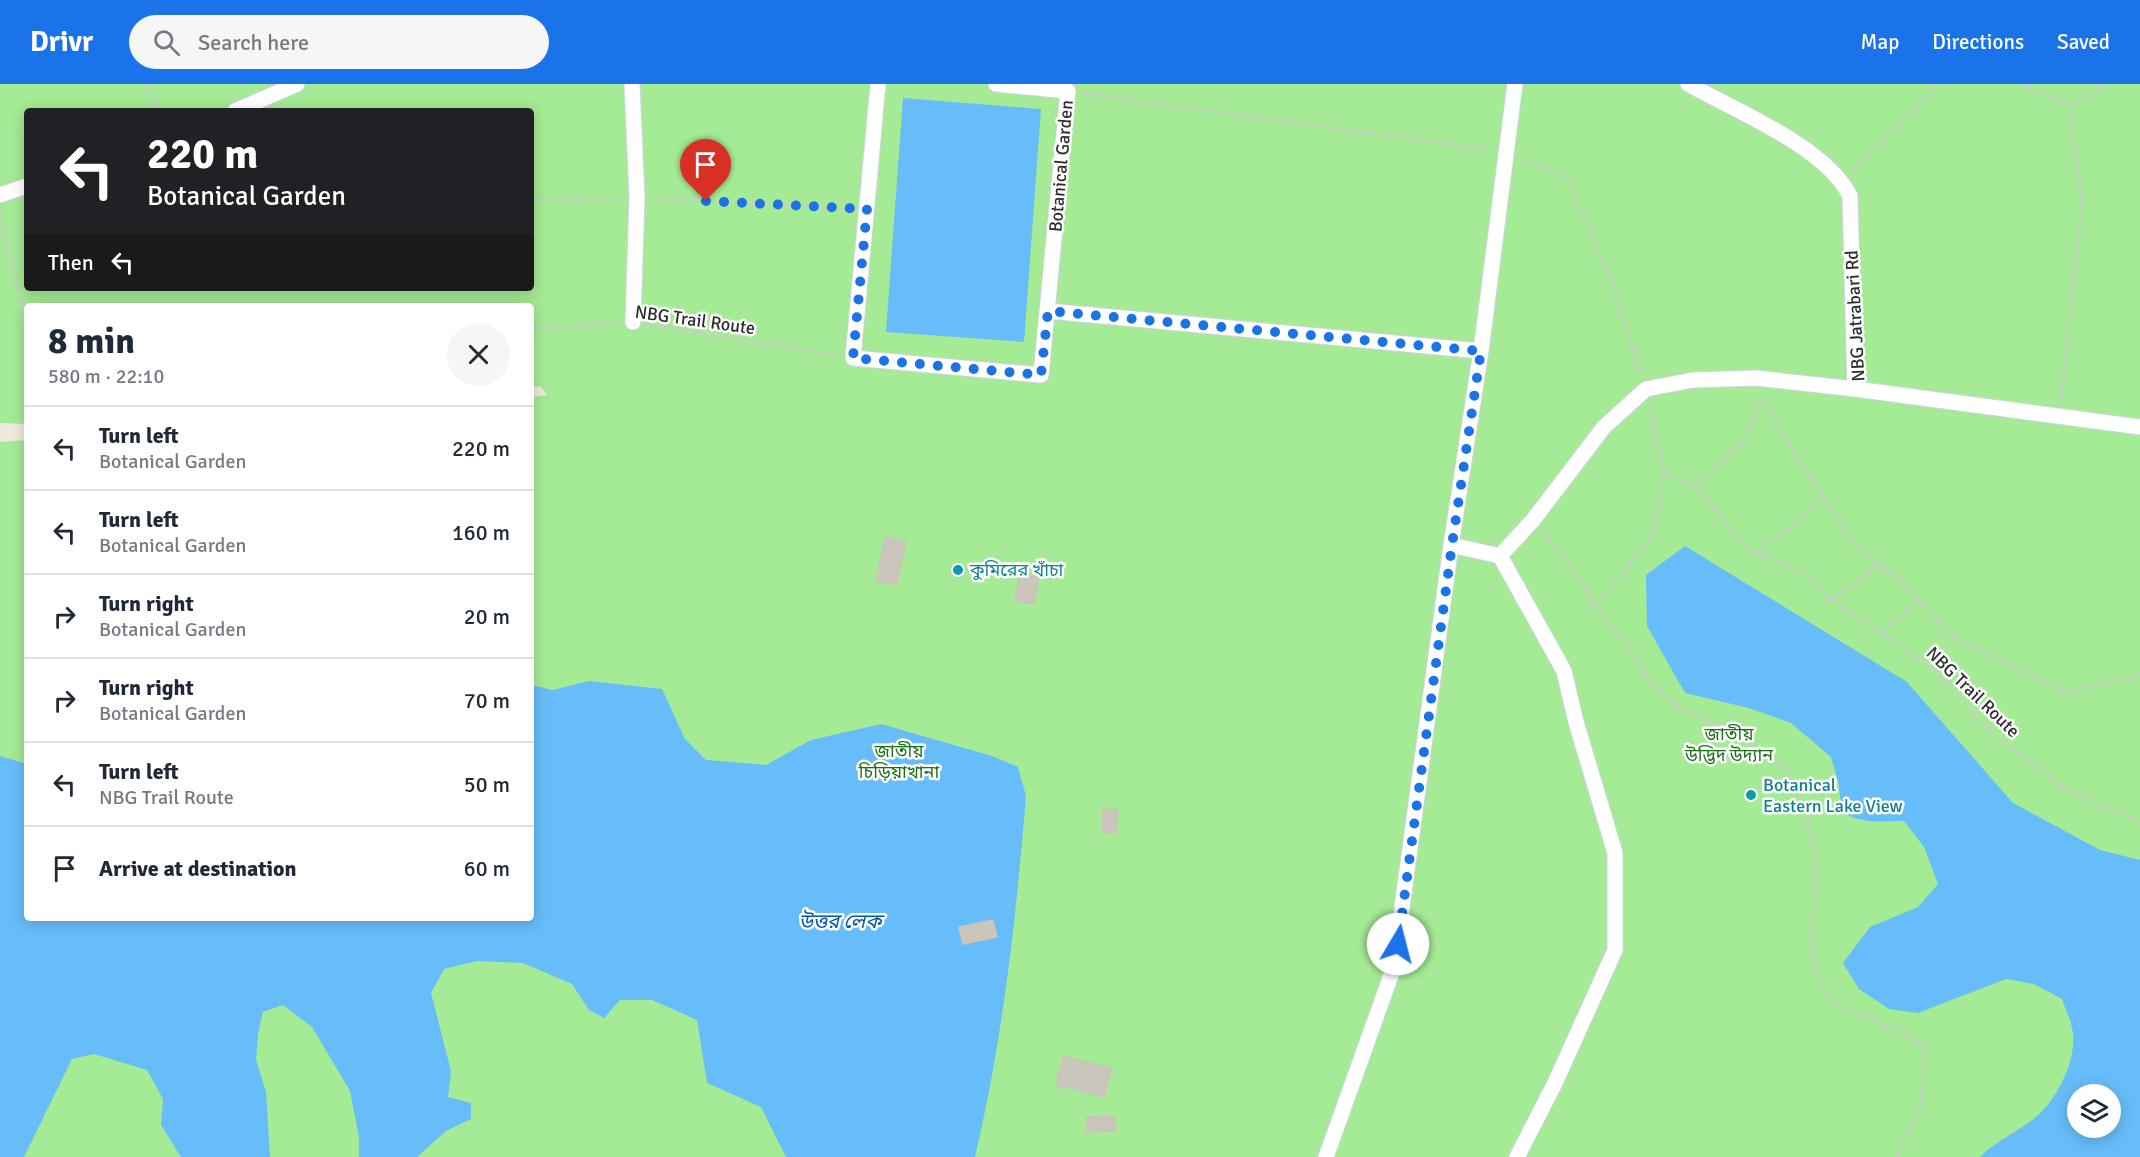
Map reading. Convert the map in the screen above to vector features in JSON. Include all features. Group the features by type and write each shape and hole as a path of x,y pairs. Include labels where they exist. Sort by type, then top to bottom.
{"street":[{"path":"242,108 297,84"},
{"path":"632,84 637,197 633,322"},
{"path":"853,358 878,84"},
{"name":"Botanical Garden","path":"853,358 1041,375 1068,92 996,84"},
{"path":"1326,1157 1394,967 1481,351 1515,84"},
{"name":"NBG Jatrabari Rd","path":"1688,84 1801,146 1826,163 1843,182 1850,196 1855,389 2140,427"},
{"path":"0,195 24,187"},
{"path":"1048,311 1481,351"},
{"path":"1500,556 1533,520 1604,427 1646,389 1693,380 1756,378 1855,389"},
{"path":"1452,545 1500,556 1564,671 1576,722 1615,853 1615,950 1555,1083 1517,1157"}],"path":[{"path":"144,84 157,108"},
{"path":"1843,182 1939,84"},
{"path":"2021,84 2070,106"},
{"path":"2070,106 2108,84"},
{"path":"1068,92 1507,153 1567,177 1614,289 1646,389 1664,472 1652,538 1594,606"},
{"path":"2060,416 2082,203 2070,106"},
{"path":"534,201 637,197 867,209"},
{"path":"0,210 24,317"},
{"name":"NBG Trail Route","path":"534,329 633,322 853,358"},
{"name":"NBG Trail Route","path":"1756,378 1762,398 1856,546 1902,583 1949,635 2064,692 2131,678 2140,673"},
{"path":"1695,486 1741,444 1762,398"},
{"name":"NBG Trail Route","path":"1664,472 1695,486 1740,540 1757,554 1803,571 1831,600 1933,669 1991,733 2065,788 2140,823"},
{"path":"1757,554 1825,498"},
{"path":"1533,520 1584,585 1594,606 1623,638 1651,682 1678,706 1735,734 1786,768 1806,811 1817,876 1811,936 1816,975 1834,1004 1893,1028 1924,1045 1921,1104 1896,1157"},
{"path":"1831,600 1880,565"},
{"path":"1881,632 1918,601"}],"green space":[{"name":"জাতীয় উদ্ভিদ উদ্যান","path":"0,84 2140,84 2140,1157 0,1157 0,442 24,440 24,921 534,921 534,397 547,395 540,386 534,387 534,303 24,303 24,424 0,423"}],"water":[{"path":"903,98 1041,109 1024,342 886,332"},
{"path":"1685,546 1907,682 2013,803 2100,850 2140,860 2140,1157 1980,1157 2044,1110 2064,1079 2071,1056 2073,1034 2062,999 2034,984 2006,979 1918,1013 1889,1009 1859,989 1843,963 1870,927 1918,907 1938,884 1924,847 1904,821 1864,820 1842,811 1838,781 1831,757 1791,723 1749,708 1685,693 1647,626 1646,575"},
{"name":"উত্তর লেক","path":"589,681 662,689 685,739 706,760 766,765 811,740 881,724 992,756 1018,767 1026,796 1018,887 1001,1023 975,1157 786,1157 761,1107 707,1083 697,1020 652,1000 620,1000 604,1018 589,1010 572,984 523,963 477,961 444,969 431,993 451,1071 448,1097 471,1103 471,1119 446,1131 417,1157 359,1157 359,1137 350,1091 312,1027 283,1005 263,1012 258,1034 256,1060 266,1092 270,1157 181,1157 161,1125 163,1099 147,1070 94,1054 72,1059 24,1157 0,1157 0,756 24,763 24,921 534,921 534,686 553,690"}],"building":[{"path":"885,537 906,541 897,585 876,581"},
{"path":"1020,574 1039,577 1034,604 1015,601"},
{"path":"1102,809 1118,810 1116,833 1102,833"},
{"path":"993,920 997,937 963,944 959,927"},
{"path":"1063,1056 1112,1068 1104,1097 1056,1085"},
{"path":"1115,1116 1116,1131 1086,1132 1086,1117"}],"place":[{"name":"কুমিরের খাঁচা","path":"958,570"},
{"name":"Botanical Eastern Lake View","path":"1751,795"}],"route":[{"path":"706,201 867,209 853,358 1041,375 1048,311 1481,351 1452,545 1398,944"}],"park label":[{"name":"জাতীয় চিড়িয়াখানা","path":"899,761"}]}
